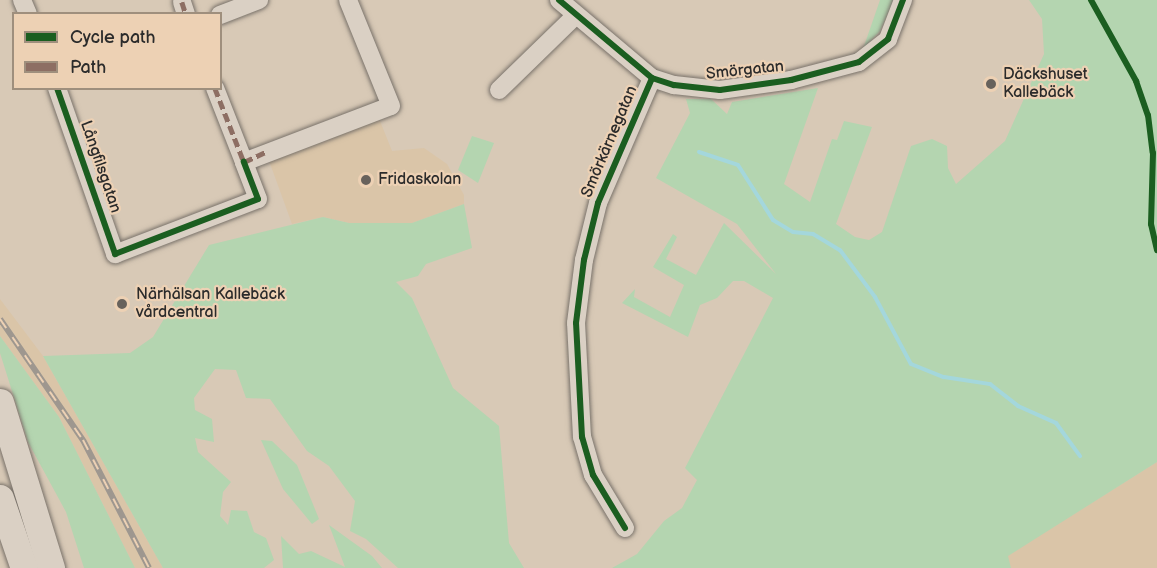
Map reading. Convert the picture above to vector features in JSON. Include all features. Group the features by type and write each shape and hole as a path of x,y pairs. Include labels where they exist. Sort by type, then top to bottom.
{"highway":[{"path":"0,402 51,568"},
{"path":"0,498 24,568"}],"street":[{"path":"222,14 259,0"},
{"path":"216,90 244,162 391,106 348,0"},
{"name":"Smörgatan","path":"559,0 652,78 694,89 734,89 842,69 881,48 903,0"},
{"path":"499,90 576,15"},
{"name":"Smörkärnegatan","path":"625,528 593,475 582,437 576,323 584,260 598,203 652,78"},
{"name":"Långfilsgatan","path":"58,90 115,255 258,199 244,162"}],"shaded area":[{"name":"Fridaskolan","path":"378,116 392,151 424,148 447,164 464,195 464,204 412,223 349,223 323,217 292,224 268,158"},
{"path":"0,299 43,356 163,568 135,568 59,417 0,336"},
{"path":"1157,462 1157,568 1011,568 1007,556"}],"green space":[{"path":"880,0 894,0 880,31 863,49"},
{"path":"1029,0 1157,0 1157,462 1008,556 1011,568 612,568 637,554 664,521 682,508 697,480 685,468 773,298 744,281 733,281 717,298 700,305 688,337 622,303 635,289 634,297 670,317 684,285 653,267 673,234 677,237 666,259 696,275 724,223 776,274 737,224 656,178 690,113 686,99 711,99 727,114 732,102 818,88 784,184 810,202 832,139 837,140 844,121 872,127 836,224 855,237 869,240 882,232 911,146 932,139 947,146 948,168 956,184 1005,141 1044,54 1042,19"},
{"path":"472,136 494,143 478,183 458,170"},
{"path":"464,204 472,248 426,264 418,276 396,282 412,298 453,388 499,426 509,543 524,568 398,568 366,539 350,531 355,501 329,466 307,451 270,399 246,398 236,370 215,369 194,398 195,410 212,419 214,442 195,438 198,452 231,482 223,492 220,516 228,525 231,510 247,511 254,532 266,538 274,560 264,568 163,568 43,356 130,353 153,337 209,245 323,217 349,223 412,223"},
{"path":"0,336 59,417 135,568 84,568 66,512 28,442 0,353"},
{"path":"261,440 272,441 297,465 319,519 312,524 283,489"},
{"path":"329,525 372,556 382,568 283,568 281,536 299,554 311,551 345,567"}],"waterway":[{"path":"699,152 738,165 773,220 793,232 813,234 840,250 875,297 911,364 944,377 990,384 1018,406 1056,423 1080,456"}],"railway":[{"path":"0,319 83,440 149,568"}],"marked path":[{"path":"182,2 185,12"},
{"path":"216,90 244,162 265,152"}],"cycle path":[{"path":"559,0 652,78 674,85 720,90 791,80 859,62 888,39 903,0"},
{"path":"1091,0 1136,81 1148,115 1153,153 1151,224 1157,250"},
{"path":"625,528 593,475 582,437 576,323 584,260 598,203 652,78"},
{"path":"58,90 115,254 258,199 244,162"}],"place":[{"name":"Däckshuset Kallebäck","path":"991,84"},
{"name":"Fridaskolan","path":"366,180"},
{"name":"Närhälsan Kallebäck vårdcentral","path":"122,304"}]}
